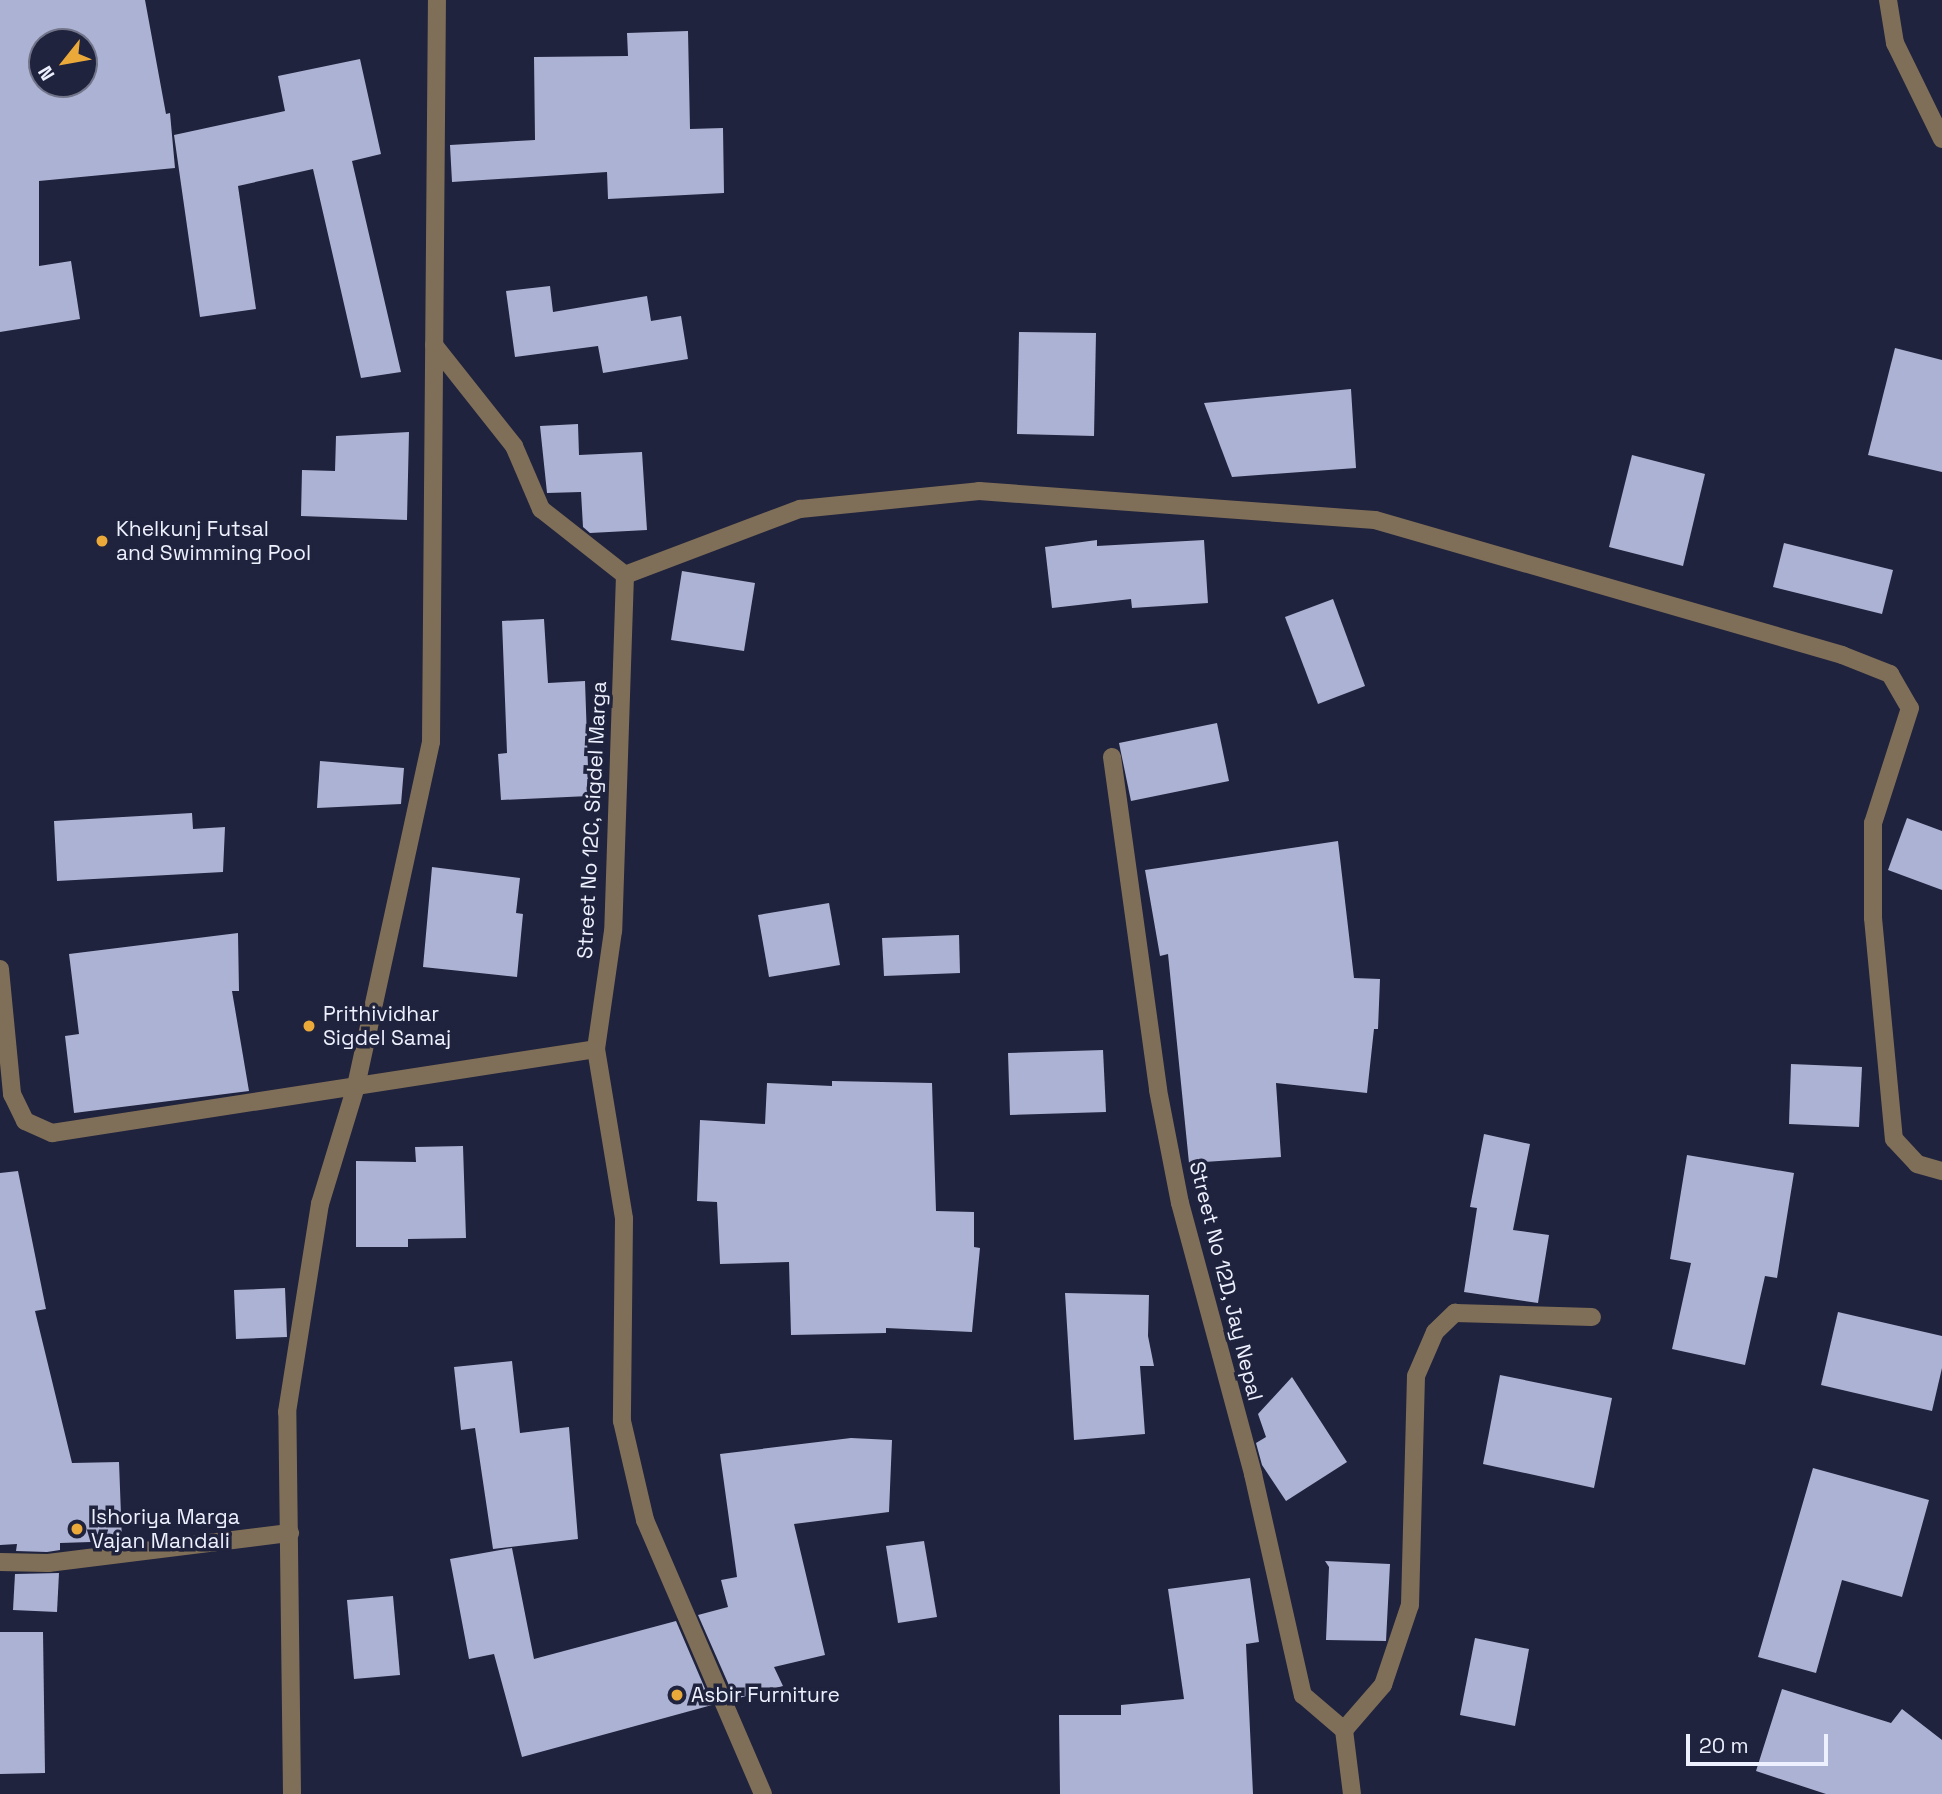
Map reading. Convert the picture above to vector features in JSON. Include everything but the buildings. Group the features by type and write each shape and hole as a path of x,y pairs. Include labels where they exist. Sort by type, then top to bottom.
{"street":[{"path":"292,1794 287,1412 320,1204 356,1086 431,741 437,0"},
{"path":"1888,0 1895,43 1942,139"},
{"path":"435,345 514,446 541,509 625,575 800,509 979,491 1375,520 1842,655 1890,674 1910,708 1873,823 1873,919 1894,1139 1917,1164 1942,1171"},
{"name":"Street No 12C, Sigdel Marga","path":"625,575 612,932 596,1049 624,1220 622,1421 645,1520 763,1794"},
{"name":"Street No 12D, Jay Nepal","path":"1112,757 1158,1090 1180,1203 1253,1474 1303,1695 1343,1730"},
{"path":"0,969 12,1094 25,1121 52,1133 596,1049"},
{"path":"1352,1794 1343,1730 1384,1685 1410,1605 1416,1376 1435,1332 1455,1313 1591,1317"},
{"path":"0,1562 48,1563 290,1533"}],"place":[{"name":"Khelkunj Futsal and Swimming Pool","path":"102,541"},
{"name":"Prithividhar Sigdel Samaj","path":"309,1026"},
{"name":"Ishoriya Marga Vajan Mandali","path":"77,1529"},
{"name":"Asbir Furniture","path":"677,1695"}]}
